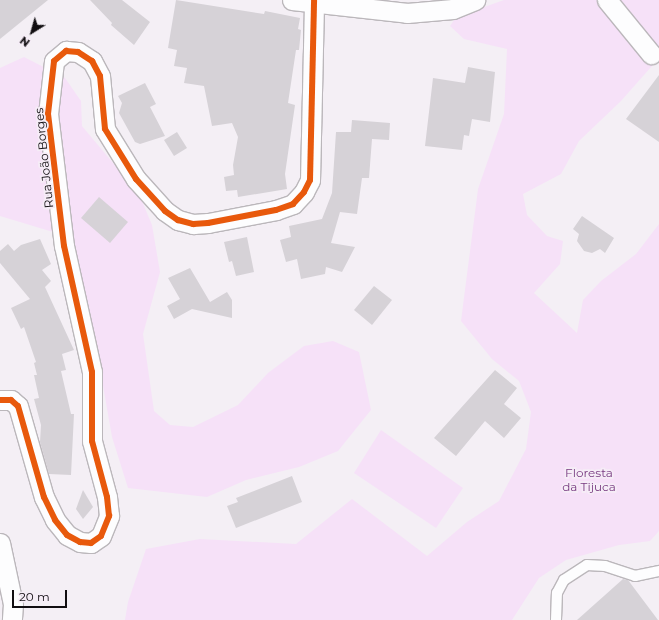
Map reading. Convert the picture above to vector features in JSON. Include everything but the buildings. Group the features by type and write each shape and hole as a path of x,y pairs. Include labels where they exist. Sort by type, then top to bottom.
{"street":[{"path":"292,0 407,13 453,9 475,0"},
{"path":"607,0 651,54"},
{"name":"Rua João Borges","path":"0,400 11,400 18,406 44,497 55,520 67,535 80,542 91,543 101,536 109,516 107,497 92,441 92,372 64,246 48,114 54,60 66,51 78,52 92,61 100,76 105,129 136,179 165,211 178,220 193,224 208,223 276,210 293,204 304,192 310,180 313,2"},
{"path":"2,560 13,604 12,620"}],"lane":[{"path":"556,620 557,593 564,580 587,565 605,566 635,576 659,570"}],"green space":[{"name":"Floresta da Tijuca","path":"504,0 659,0 659,58 621,101 579,141 561,174 523,194 527,215 547,236 563,241 560,264 534,293 577,333 583,300 601,281 636,254 659,224 659,531 650,541 619,545 566,560 539,578 512,620 125,620 128,602 146,549 200,539 296,544 352,499 427,556 467,522 499,501 526,449 531,412 519,381 492,359 461,321 478,189 504,114 507,49 464,39 450,26 456,17"},
{"path":"24,57 65,78 81,101 82,126 139,194 152,225 160,272 143,334 154,411 170,425 193,427 238,405 268,373 304,346 333,341 359,352 371,410 338,451 299,467 246,480 207,497 128,488 112,437 91,317 75,261 53,232 0,216 0,68"},
{"path":"381,430 463,488 436,528 354,473"}],"cycle path":[{"path":"0,400 11,400 18,406 44,497 55,520 67,535 80,542 91,543 101,536 109,516 107,497 92,441 92,372 64,246 48,114 54,61 66,51 78,52 92,61 100,76 105,129 136,179 165,211 178,220 193,224 208,223 276,210 293,204 304,192 310,180 314,0"}]}
